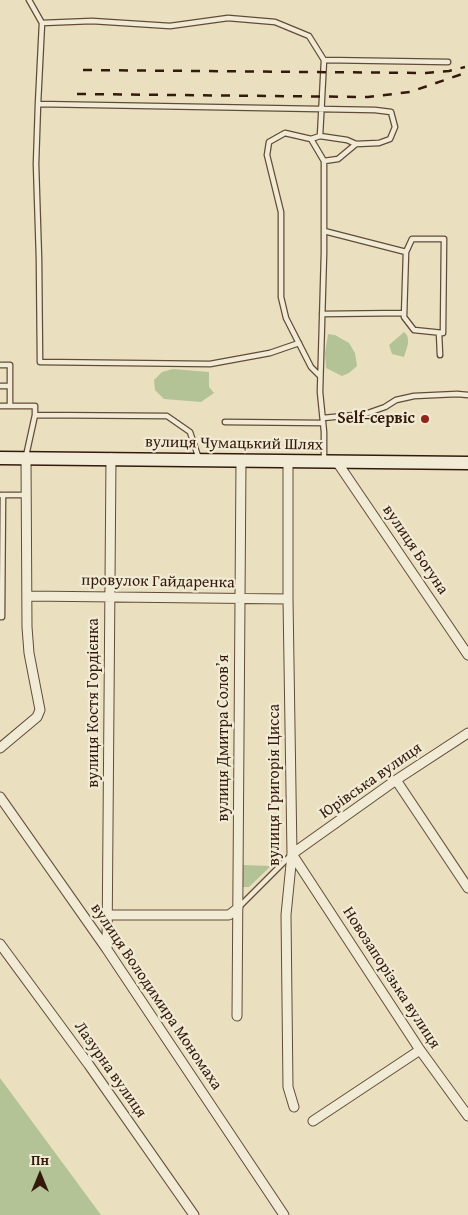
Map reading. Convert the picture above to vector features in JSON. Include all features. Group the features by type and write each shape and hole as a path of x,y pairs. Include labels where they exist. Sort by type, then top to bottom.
{"main road":[{"name":"вулиця Чумацький Шлях","path":"0,458 468,463"}],"street":[{"path":"0,748 36,717 40,710 29,653 27,627 26,458"},
{"name":"вулиця Костя Гордієнка","path":"106,948 108,915 111,458"},
{"name":"вулиця Дмитра Соловʼя","path":"237,1016 241,461"},
{"name":"вулиця Григорія Цисса","path":"288,462 292,854 286,915 288,1087 294,1108"},
{"name":"вулиця Богуна","path":"337,462 468,656"},
{"name":"провулок Гайдаренка","path":"28,596 288,599"},
{"name":"Юрівська вулиця","path":"292,854 396,780 468,733"},
{"path":"396,780 468,888"},
{"name":"вулиця Володимира Мономаха","path":"0,797 106,948 284,1215"},
{"name":"Новозапорізька вулиця","path":"292,854 420,1050 468,1116"},
{"path":"108,915 229,915 238,908"},
{"name":"Лазурна вулиця","path":"0,944 89,1065 194,1215"},
{"path":"313,1121 420,1050"}],"lane":[{"path":"29,0 42,23 36,164 40,362 210,364 270,353 299,343"},
{"path":"42,23 92,21 170,26 228,18 275,22 309,36 324,60 320,136"},
{"path":"324,60 448,62"},
{"path":"38,104 375,110 391,112 394,127 390,139 380,143 356,144 347,140 320,136 311,139 285,133 268,142 267,155 281,212 282,297 286,318 311,367 320,376"},
{"path":"311,139 324,161 320,376 324,462"},
{"path":"324,161 338,160 356,144"},
{"path":"324,231 406,252"},
{"path":"412,239 444,239 443,333 414,330 404,317 404,313 406,252 412,239"},
{"path":"322,314 404,313"},
{"path":"438,333 440,355"},
{"path":"0,365 10,365 10,406"},
{"path":"0,386 10,386"},
{"path":"225,422 323,420 365,414 385,407 396,400 414,396 468,395"},
{"path":"0,406 35,406 35,415 26,458"},
{"path":"35,415 167,416 190,432 199,460"},
{"path":"0,617 2,617 1,495 26,495"},
{"path":"238,908 292,854"}],"green space":[{"path":"404,332 407,335 408,344 404,357 392,354 389,345"},
{"path":"328,334 335,335 349,343 355,353 357,366 349,373 342,376 326,368 325,353"},
{"path":"173,369 209,372 209,387 214,393 201,402 164,399 155,390 154,380 162,372"},
{"path":"243,865 271,866 249,887 243,887"},
{"path":"0,1078 14,1097 101,1215 0,1215"}],"railway":[{"path":"83,70 426,73 449,71 465,67"},
{"path":"77,94 368,97 410,92 468,72"}],"place":[{"name":"Self-сервіс","path":"425,419"}]}
